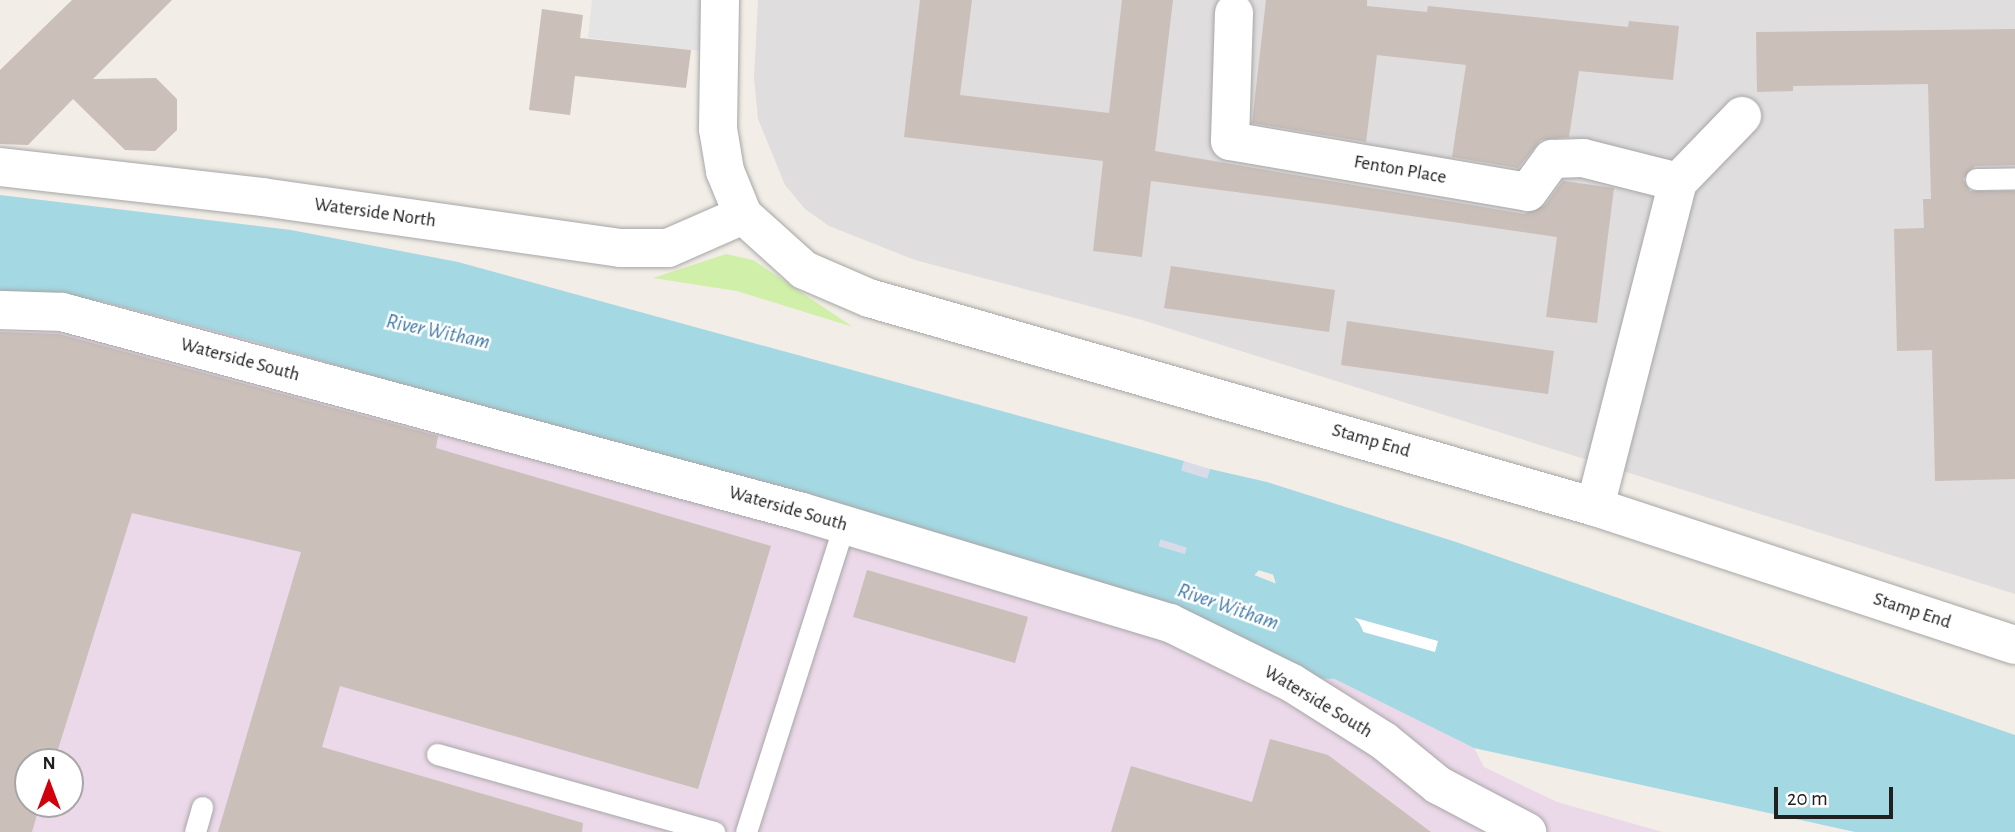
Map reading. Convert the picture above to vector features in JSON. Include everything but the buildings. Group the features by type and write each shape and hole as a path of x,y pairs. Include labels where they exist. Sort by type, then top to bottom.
{"street":[{"path":"720,0 718,129 725,172 743,215"},
{"name":"Fenton Place","path":"1234,13 1230,141 1528,192 1552,159 1583,158 1678,182"},
{"path":"1595,507 1678,182 1742,116"},
{"name":"Waterside North","path":"0,167 262,197 620,248 668,247 743,215"},
{"name":"Stamp End","path":"743,215 804,270 869,298 1595,507 2015,645"},
{"name":"Waterside South","path":"0,310 62,312 844,525 1170,622 1292,683 1384,741 1438,785 1527,832"}],"lane":[{"path":"1976,179 2015,178"},
{"path":"746,832 844,525"},
{"path":"437,754 714,832"},
{"path":"195,832 202,807"}],"shaded area":[{"path":"592,0 713,0 710,52 588,38"},
{"path":"758,0 2015,0 2015,594 1142,320 915,260 829,226 805,209 785,185 758,119 754,78"},
{"path":"0,292 104,302 252,341 1258,632 1280,652 1474,748 1484,767 1557,802 1662,832 0,832"},
{"path":"1184,461 1210,469 1182,563 1156,555"}],"green space":[{"path":"726,254 753,260 853,327 737,291 653,278"}],"water":[{"path":"0,195 291,230 458,262 1184,461 1156,555 1054,525 1050,527 1052,537 1083,546 1074,579 252,341 104,302 0,292"},
{"path":"1210,469 1267,482 1456,542 2015,735 2015,832 1855,832 1474,748 1280,652 1269,637 1241,627 1237,607 1250,595 1291,607 1297,602 1295,596 1278,591 1273,574 1259,570 1248,582 1182,563"},
{"path":"1088,547 1247,591 1232,606 1237,629 1079,580"}],"pier":[{"path":"986,498 1049,523 1044,535 981,509"},
{"path":"1309,605 1438,641 1435,652 1306,616"}],"waterway":[{"name":"River Witham","path":"1078,476 1290,542"},
{"name":"River Witham","path":"985,532 1237,607 1329,643"}]}
